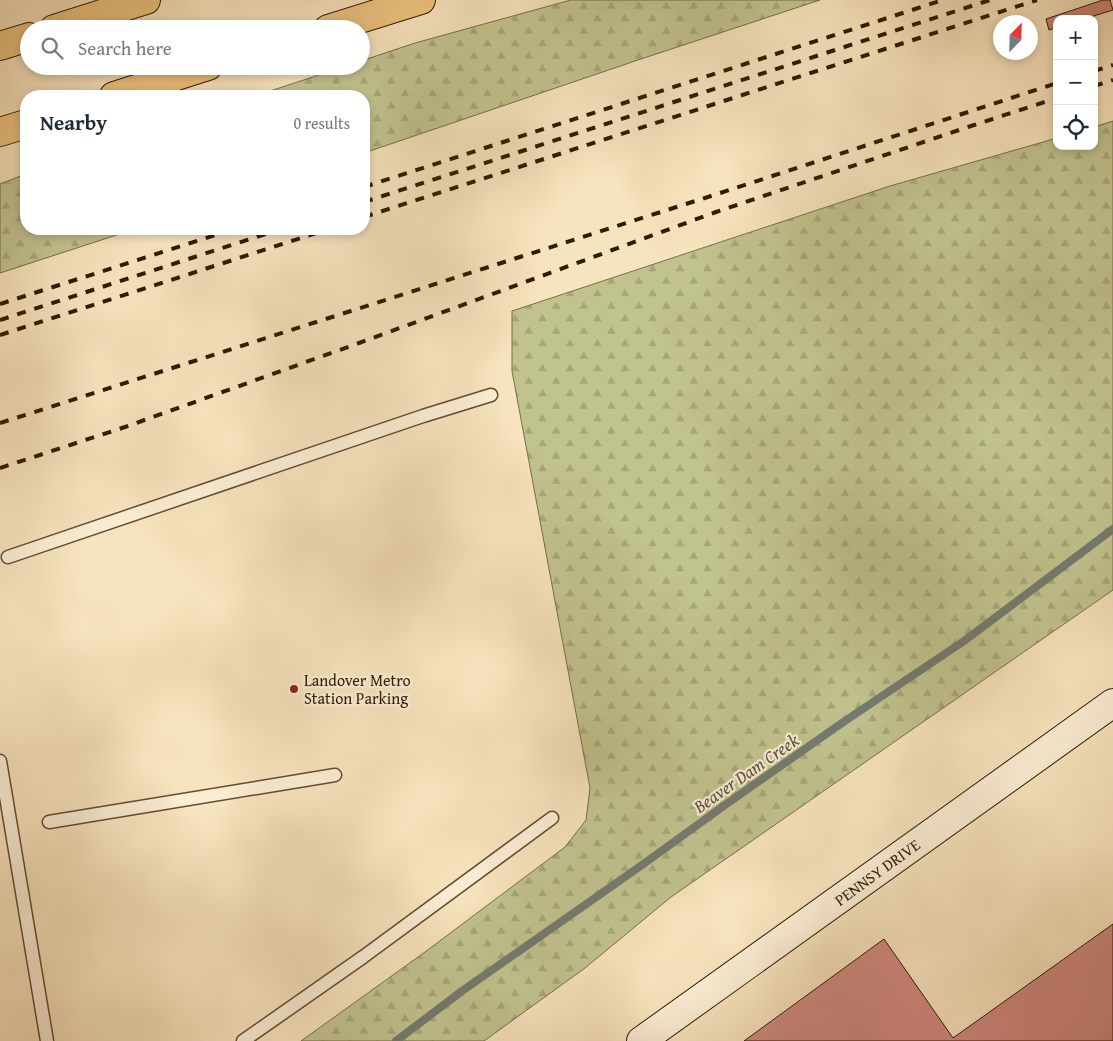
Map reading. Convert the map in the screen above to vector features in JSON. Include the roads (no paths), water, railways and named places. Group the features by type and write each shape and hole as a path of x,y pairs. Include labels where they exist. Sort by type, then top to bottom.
{"highway":[{"path":"83,20 146,0"},
{"path":"357,20 421,0"},
{"path":"0,46 20,40"},
{"path":"133,90 180,75"},
{"path":"0,132 20,126"}],"main road":[{"name":"PENNSY DRIVE","path":"641,1041 1113,703"}],"lane":[{"path":"8,557 406,422 490,396"},
{"path":"0,761 47,1041"},
{"path":"49,822 335,775"},
{"path":"243,1041 363,957 552,818"}],"waterway":[{"name":"Beaver Dam Creek","path":"396,1041 462,991 725,805 964,641 1113,529"}],"railway":[{"path":"370,185 943,0"},
{"path":"370,200 990,0"},
{"path":"370,215 1037,0"},
{"path":"1098,70 1113,65"},
{"path":"1098,85 1113,80"},
{"path":"0,423 711,196 1053,84"},
{"path":"0,468 125,427 716,212 1053,99"},
{"path":"0,304 215,235"},
{"path":"0,320 262,235"},
{"path":"0,335 310,235"}],"place":[{"name":"Landover Metro Station Parking","path":"294,689"}]}
